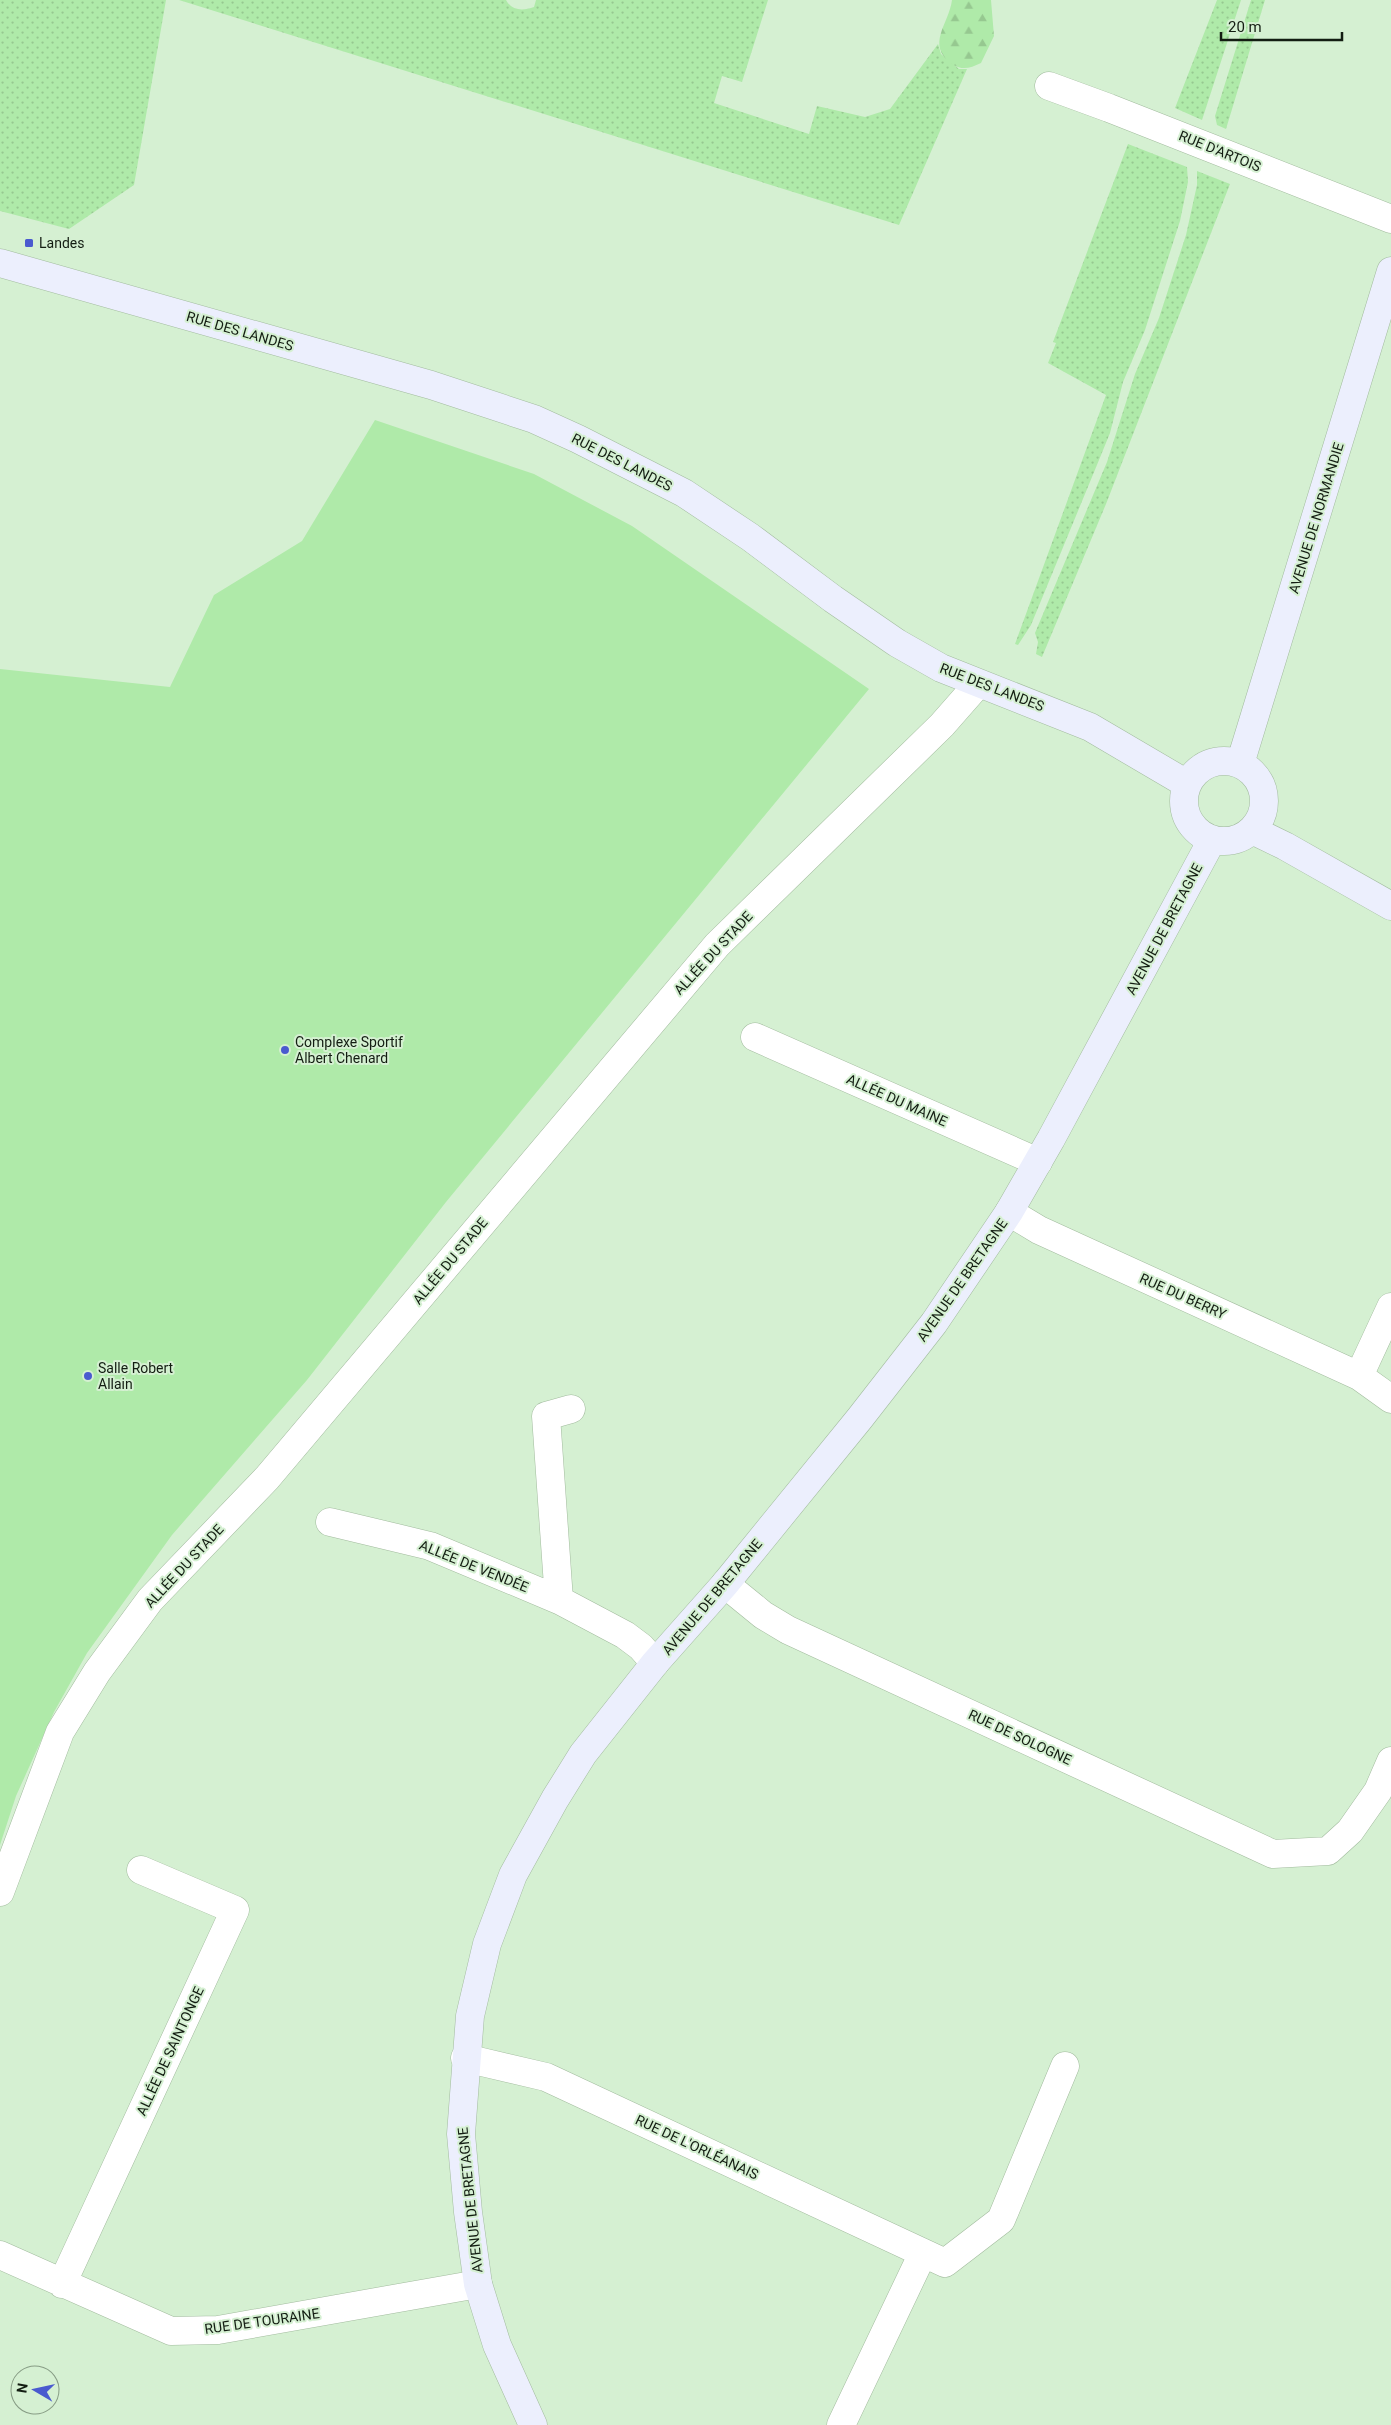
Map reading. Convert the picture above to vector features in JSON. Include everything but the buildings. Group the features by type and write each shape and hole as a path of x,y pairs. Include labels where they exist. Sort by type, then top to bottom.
{"street":[{"name":"RUE D'ARTOIS","path":"1049,86 1204,144 1391,219"},
{"name":"RUE DES LANDES","path":"0,263 431,384 534,419 684,493 750,537 833,599 897,643 941,668 1090,727 1187,784"},
{"name":"AVENUE DE NORMANDIE","path":"1240,764 1391,271"},
{"name":"ALLÉE DU STADE","path":"0,1892 60,1732 97,1672 150,1600 267,1478 716,945 942,725 978,684"},
{"path":"1222,762 1240,764 1252,772 1262,787 1264,796 1260,819 1252,830 1237,839 1224,842 1212,840 1200,833 1189,821 1184,808 1187,784 1194,774 1206,765 1222,762"},
{"path":"1252,830 1285,846 1391,906"},
{"name":"AVENUE DE BRETAGNE","path":"533,2425 497,2345 478,2284 468,2212 461,2134 465,2058 478,1974 513,1875 555,1799 583,1754 655,1663 725,1584 860,1418 934,1323 1009,1212 1038,1162 1212,840"},
{"name":"ALLÉE DU MAINE","path":"755,1037 1038,1162"},
{"name":"RUE DU BERRY","path":"1009,1212 1039,1230 1359,1376 1391,1399"},
{"path":"1359,1376 1391,1307"},
{"path":"559,1600 546,1416 571,1409"},
{"name":"ALLÉE DE VENDÉE","path":"330,1522 430,1546 559,1600 625,1635 641,1647 655,1663"},
{"name":"RUE DE SOLOGNE","path":"725,1584 763,1615 788,1630 1273,1854 1328,1851 1350,1831 1378,1790 1391,1761"},
{"name":"ALLÉE DE SAINTONGE","path":"62,2284 235,1910 141,1870"},
{"name":"RUE DE L'ORLÉANAIS","path":"465,2058 546,2077 945,2263 1001,2220 1065,2066"},
{"path":"841,2425 923,2252"},
{"name":"RUE DE TOURAINE","path":"0,2255 171,2331 218,2330 478,2284"}],"green space":[{"path":"0,0 166,0 134,185 69,229 0,211"},
{"path":"179,0 506,0 508,4 515,8 526,9 534,7 536,0 768,0 742,82 722,76 714,103 809,134 817,106 865,117 890,109 938,44 941,54 959,69 967,69 899,225"},
{"path":"952,0 991,0 994,36 981,63 970,67 960,68 952,64 944,57 940,49 939,42"},
{"path":"1217,0 1241,0 1202,120 1175,108"},
{"path":"1251,0 1265,0 1226,129 1217,125 1215,116"},
{"path":"1128,144 1187,167 1188,182 1180,221 1145,330 1123,382 1110,433 1031,625 1018,645 1015,644 1106,395 1048,363 1056,343 1053,342"},
{"path":"1197,171 1230,184 1106,504 1042,657 1036,654 1038,642 1035,633 1107,462 1135,374 1159,318 1186,235 1197,185"},
{"name":"Complexe Sportif Albert Chenard","path":"375,420 534,474 632,526 869,689 446,1202 307,1380 172,1535 87,1653 54,1712 16,1796 0,1845 0,669 170,687 214,595 302,541"}],"place":[{"name":"Landes","path":"29,243"},
{"name":"Complexe Sportif Albert Chenard","path":"285,1050"},
{"name":"Salle Robert Allain","path":"88,1376"}]}
